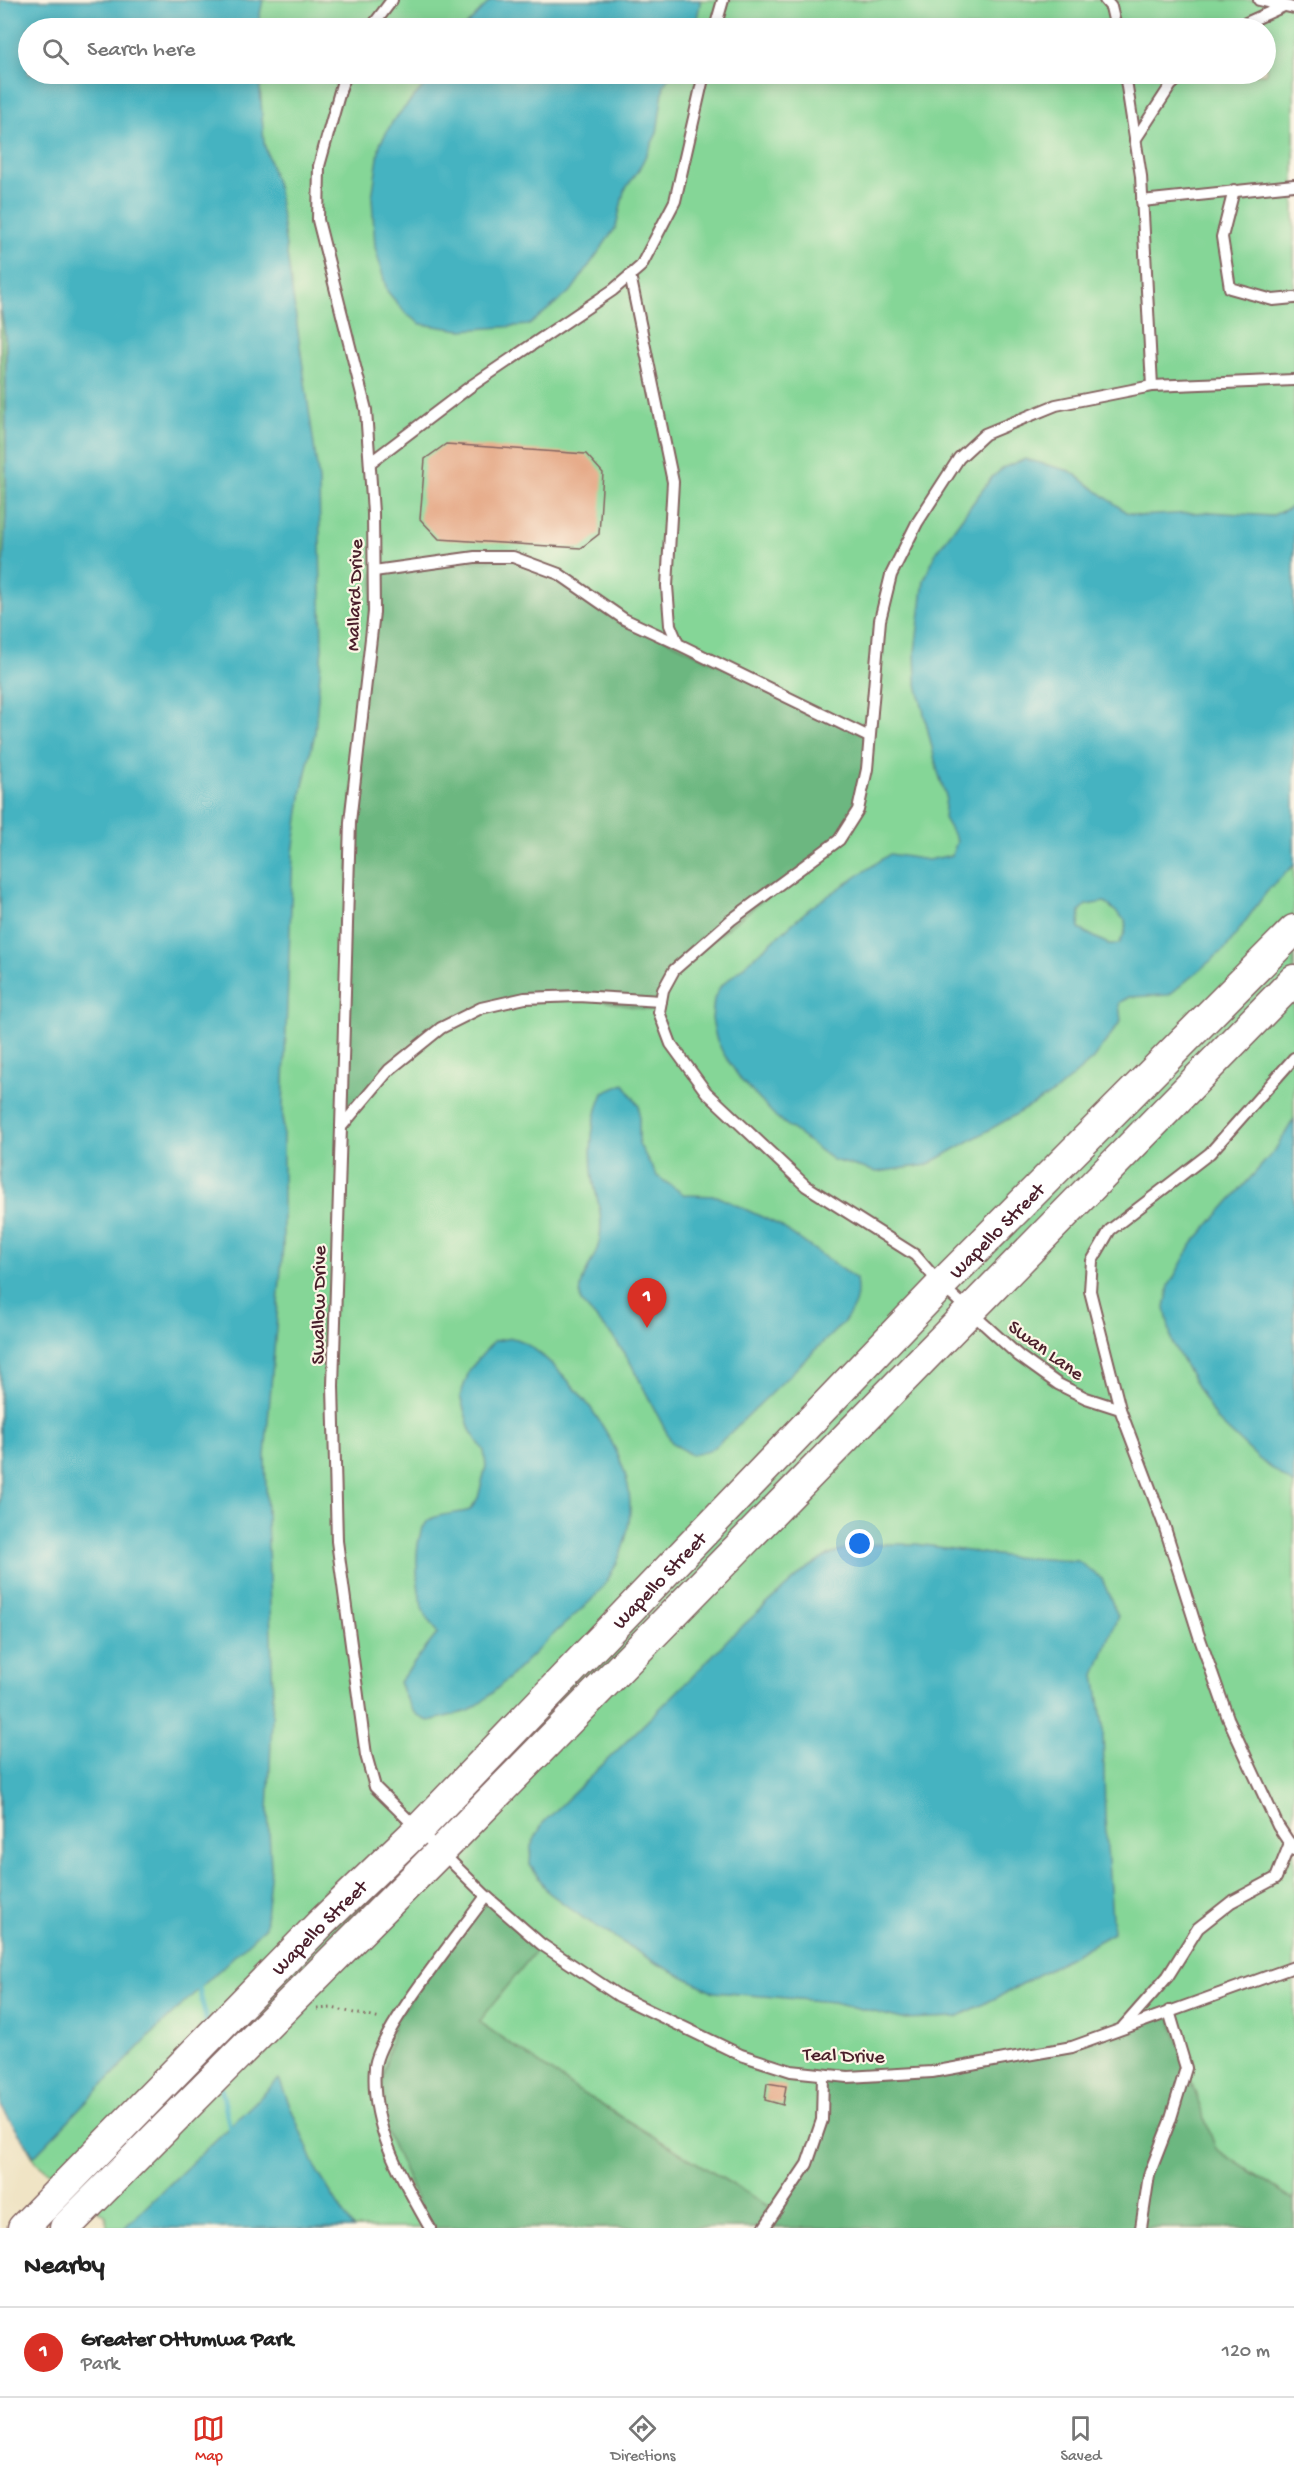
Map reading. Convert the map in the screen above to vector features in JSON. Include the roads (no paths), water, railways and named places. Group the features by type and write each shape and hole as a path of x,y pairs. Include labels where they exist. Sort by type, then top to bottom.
{"main road":[{"name":"Wapello Street","path":"23,2228 321,1923 418,1830 941,1285 1294,930"},
{"name":"Wapello Street","path":"65,2228 441,1851 972,1312 1294,981"}],"lane":[{"path":"378,18 392,0"},
{"path":"718,18 723,0"},
{"path":"1105,0 1111,7 1114,18"},
{"path":"1259,0 1289,7"},
{"path":"1261,18 1289,7"},
{"name":"Mallard Drive","path":"340,1127 350,822 374,612 371,462 366,410 318,220 319,166 342,84"},
{"path":"371,462 471,386 613,290 641,266 675,201 702,84"},
{"path":"1126,84 1142,201 1152,386"},
{"path":"1135,141 1172,84"},
{"path":"1142,201 1294,185"},
{"path":"1234,190 1222,237 1230,288 1273,300 1294,298"},
{"path":"630,275 673,482 667,586 670,626 678,644"},
{"path":"340,1127 389,1070 441,1028 481,1008 525,998 579,996 661,1001 674,970 731,920 839,840 858,810 867,769 880,620 891,575 917,523 959,458 985,434 1056,405 1152,386 1294,380"},
{"path":"374,571 475,557 513,557 559,574 624,619 869,737"},
{"name":"Swan Lane","path":"661,1001 658,1012 671,1044 706,1092 807,1186 915,1255 941,1285 1019,1356 1058,1384 1086,1398 1120,1408"},
{"path":"1120,2030 1168,1976 1197,1928 1231,1902 1276,1878 1292,1846 1278,1826 1228,1718 1164,1525 1120,1408 1090,1291 1092,1261 1110,1230 1210,1153 1294,1058"},
{"name":"Swallow Drive","path":"340,1127 333,1386 337,1541 366,1755 375,1787 418,1830"},
{"name":"Teal Drive","path":"418,1830 486,1896 541,1944 618,1996 741,2055 791,2071 823,2075 932,2072 1072,2047 1294,1967"},
{"path":"430,2228 396,2170 376,2108 375,2065 395,2021 486,1896"},
{"path":"1141,2228 1149,2175 1170,2121 1186,2068 1169,2012"},
{"path":"764,2228 807,2164 822,2120 823,2075"}],"water":[{"path":"0,0 263,0 259,18 18,18 18,84 260,84 264,143 278,190 319,481 322,648 315,733 302,790 293,853 283,1108 283,1246 265,1456 273,1696 268,1812 271,1867 265,1927 161,2025 34,2156 0,2105 0,621 6,515 6,344 0,301"},
{"path":"491,0 700,0 697,18 474,18"},
{"path":"425,84 665,84 657,133 639,169 624,191 616,227 572,290 529,325 461,330 421,324 406,314 387,291 375,247 372,198 380,144 393,121"},
{"path":"1025,459 1070,471 1126,512 1139,516 1211,512 1271,516 1294,506 1294,865 1268,890 1226,948 1169,995 1129,997 1119,1003 1121,1021 1093,1059 1054,1093 927,1165 877,1172 833,1160 776,1117 741,1080 716,1038 712,1019 714,999 720,987 810,908 890,854 928,860 952,855 957,841 944,818 946,796 937,769 916,680 915,652 924,580 936,553 992,477 1005,467","holes":["1105,902 1126,921 1125,932 1119,944 1108,944 1079,929 1080,911 1086,905"]},
{"path":"624,1084 639,1106 639,1144 657,1176 685,1195 717,1196 779,1225 856,1279 855,1303 843,1323 727,1436 709,1451 691,1455 672,1443 630,1362 614,1338 581,1302 580,1293 584,1277 598,1245 601,1229 592,1168 591,1146 594,1124 603,1093"},
{"path":"1294,1119 1294,1485 1259,1459 1216,1419 1172,1343 1165,1308 1169,1286 1192,1244 1275,1150"},
{"path":"512,1338 533,1348 555,1367 583,1398 604,1428 623,1468 628,1488 630,1509 628,1530 610,1576 585,1606 483,1701 469,1711 429,1721 413,1711 399,1682 437,1634 424,1613 421,1601 417,1575 420,1534 425,1524 433,1518 470,1510 478,1498 486,1466 484,1451 470,1430 460,1396 470,1369 494,1341"},
{"path":"879,1544 916,1544 1011,1557 1078,1561 1102,1579 1118,1616 1095,1675 1103,1726 1105,1818 1113,1933 1004,1994 957,2017 902,2019 833,2002 714,1992 656,1963 583,1918 548,1892 530,1865 531,1846 543,1823 730,1637 805,1570 828,1555 847,1548"},
{"path":"279,2079 317,2171 353,2228 124,2228"}],"waterway":[{"path":"198,1984 207,2024"},
{"path":"221,2086 231,2133"}],"place":[{"name":"Greater Ottumwa Park","path":"647,1328"}]}
